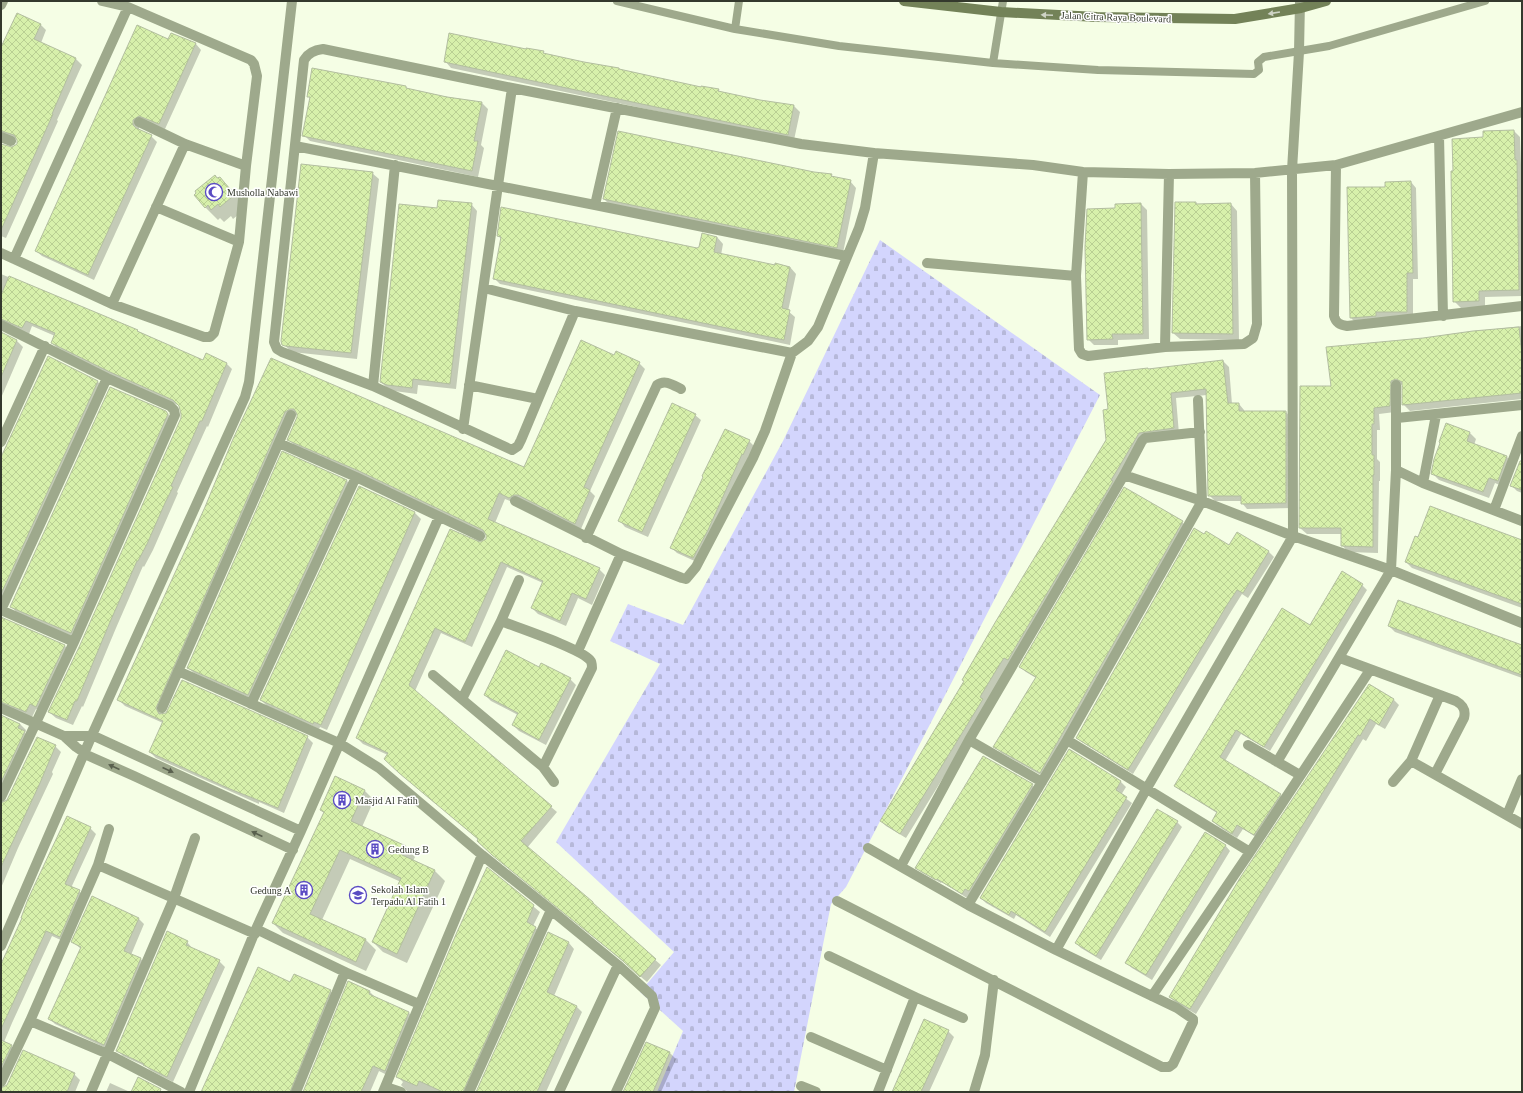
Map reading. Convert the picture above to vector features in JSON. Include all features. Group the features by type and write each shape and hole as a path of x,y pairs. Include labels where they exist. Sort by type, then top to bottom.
{"main road":[{"name":"Jalan Citra Raya Boulevard","path":"904,1 1001,12 1097,17 1234,19 1326,1"}],"street":[{"path":"1,5 3,1"},
{"path":"1,253 112,304 204,337 210,337 214,333 239,242 246,166 257,76 254,64 251,60 128,7 102,1"},
{"path":"1,946 92,735 245,397 249,382 292,1"},
{"path":"1056,950 1147,788 1293,536 1292,170 1299,52 1300,5"},
{"path":"14,259 128,7"},
{"path":"576,311 521,440 518,446 512,450 463,429 373,386 277,349 274,342 304,60 306,56 317,50 323,49 512,88 801,144 874,153 1033,164 1083,172 1168,174 1255,173 1336,165 1522,112"},
{"path":"463,429 512,88"},
{"path":"595,205 617,108"},
{"path":"139,122 185,144 246,166"},
{"path":"1439,136 1443,316"},
{"path":"112,304 185,144"},
{"path":"295,146 846,256"},
{"path":"515,501 586,538 621,554 682,578 686,578 690,575 696,567 753,458 765,431 792,353 808,342 816,331 846,256 859,228 865,208 874,153"},
{"path":"373,386 395,165"},
{"path":"1336,165 1335,321 1342,326 1347,326 1522,306"},
{"path":"1083,172 1076,276 1079,349 1082,354 1088,356 1165,347 1244,344 1253,338 1257,324 1255,173"},
{"path":"1165,347 1168,174"},
{"path":"156,207 239,242"},
{"path":"927,263 1076,276"},
{"path":"484,288 576,311 792,353"},
{"path":"1,325 107,378 170,406 174,410 175,415 74,642 1,797"},
{"path":"1,442 45,346"},
{"path":"74,642 1,610 107,378"},
{"path":"586,538 656,385 666,382 682,389"},
{"path":"469,385 538,399"},
{"path":"1277,762 1340,658 1390,570 1396,470 1396,386"},
{"path":"968,905 1067,740 1202,501 1198,400"},
{"path":"1397,418 1522,405"},
{"path":"162,708 291,415"},
{"path":"1423,483 1436,415"},
{"path":"901,866 970,740 1142,441 1145,438 1200,432"},
{"path":"1494,510 1522,436"},
{"path":"279,443 356,477 480,536"},
{"path":"1396,470 1423,483 1522,521"},
{"path":"1124,474 1390,570 1522,623"},
{"path":"251,704 356,477"},
{"path":"189,1092 256,932 439,517"},
{"path":"578,651 621,554"},
{"path":"462,699 501,621 519,580"},
{"path":"501,621 578,651 590,659 592,668 543,767"},
{"path":"1340,658 1460,703 1465,713 1435,774"},
{"path":"1152,996 1250,852 1370,670"},
{"path":"178,672 339,743 379,768 482,855 551,910 652,996 655,1008 616,1092"},
{"path":"433,675 543,767 554,782"},
{"path":"1393,782 1411,761 1440,695"},
{"path":"1,708 64,736 84,753 293,850"},
{"path":"64,736 92,735 301,831"},
{"path":"970,740 1042,782"},
{"path":"1067,740 1250,852"},
{"path":"1248,745 1300,775"},
{"path":"134,776 141,758"},
{"path":"1411,761 1522,824"},
{"path":"1507,815 1522,779"},
{"path":"1,1082 30,1021 98,865 109,829"},
{"path":"91,1092 174,898 195,838"},
{"path":"837,901 1162,1066 1169,1067 1174,1061 1193,1020 1191,1017 1177,1008 1056,950 968,905 868,848"},
{"path":"401,1092 385,1089 482,855"},
{"path":"98,865 256,932 419,1004"},
{"path":"469,1092 551,910"},
{"path":"829,956 963,1018"},
{"path":"559,1092 618,966"},
{"path":"296,1092 345,972"},
{"path":"974,1092 985,1055 994,980"},
{"path":"878,1092 915,997"},
{"path":"30,1021 108,1054 181,1092"},
{"path":"811,1038 886,1070"},
{"path":"801,1086 816,1092"}],"lane":[{"path":"617,1 735,29 839,46 993,63 1098,70 1254,74 1259,70 1258,62 1261,58 1329,46 1485,1"},
{"path":"735,29 739,1"},
{"path":"993,63 1003,1"}],"green space":[{"path":"880,240 1100,395 846,887 831,904 794,1092 657,1092 683,1031 640,992 674,952 556,842 660,664 610,641 628,604 683,625 783,441"}],"building":[{"path":"17,13 41,24 34,39 76,58 53,114 1,230 1,144 12,147 17,144 17,140 14,135 1,131 1,47"},
{"path":"137,25 168,39 171,33 196,43 159,124 139,116 133,120 133,125 136,128 152,135 88,275 35,251"},
{"path":"449,33 526,49 544,51 543,53 619,68 701,87 719,89 718,91 760,100 794,105 788,135 444,62"},
{"path":"312,68 406,86 406,88 447,97 482,102 474,141 478,141 472,171 302,136 310,97 307,97"},
{"path":"1514,130 1515,160 1517,160 1519,290 1479,291 1479,301 1453,302 1452,139 1483,137 1483,131"},
{"path":"618,131 814,172 832,174 831,176 851,180 837,248 603,199"},
{"path":"301,164 373,172 351,353 282,345 281,341"},
{"name":"Musholla Nabawi","path":"215,175 217,178 220,177 233,193 230,195 232,197 220,207 218,204 211,210 208,205 205,208 194,195 196,193 195,191"},
{"path":"1411,181 1413,273 1407,273 1407,312 1376,312 1376,316 1350,318 1347,187 1385,187 1385,182"},
{"path":"438,200 472,203 450,384 413,379 412,388 387,385 380,382 399,204 437,208"},
{"path":"1175,202 1196,202 1196,204 1231,203 1233,334 1172,333"},
{"path":"1141,203 1143,334 1112,334 1113,339 1087,340 1085,247 1087,209 1115,208 1115,204"},
{"path":"501,207 697,248 699,247 702,233 717,237 714,252 790,267 782,308 790,310 784,340 493,279 501,237 497,236"},
{"path":"9,276 138,330 137,331 203,360 206,353 227,363 202,421 200,421 171,486 173,487 147,544 137,561 77,701 75,701 67,720 48,712 80,645 181,418 181,414 179,406 173,400 110,372 51,343 55,333 26,321 22,328 1,319 1,295"},
{"path":"1519,327 1522,355 1522,393 1402,405 1402,382 1396,379 1391,381 1390,406 1374,408 1374,424 1372,424 1372,455 1374,455 1373,547 1341,546 1341,528 1299,528 1300,386 1331,386 1326,347"},
{"path":"1,332 17,340 1,377"},
{"path":"581,340 614,355 616,351 640,362 584,487 590,490 575,524 518,495 514,495 509,498 499,493 488,519 600,568 586,599 572,593 560,621 531,608 543,581 501,562 465,642 435,628 409,685 552,806 521,841 593,902 656,959 640,977 622,960 492,855 477,841 478,839 399,773 384,759 388,753 356,738 450,529 480,542 486,539 486,535 483,530 359,471 287,440 297,417 294,409 290,409 285,412 156,708 159,714 166,713 182,680 308,736 278,808 230,789 149,752 163,721 117,700 205,507 233,439 271,358 524,467"},
{"path":"48,356 98,381 1,594 1,457"},
{"path":"1223,360 1228,403 1239,403 1239,411 1286,411 1286,503 1241,504 1241,496 1208,496 1206,389 1171,393 1174,428 1139,433 1111,480 1113,481 1008,660 1004,658 1000,664 980,697 983,699 900,834 880,821 964,681 962,680 996,621 1106,440 1103,410 1108,409 1104,373"},
{"path":"110,387 166,411 168,414 71,633 10,607"},
{"path":"672,403 696,414 642,532 618,521"},
{"path":"1446,423 1470,432 1467,441 1507,456 1498,481 1489,478 1483,492 1431,474 1434,459 1440,443 1439,442"},
{"path":"725,429 750,440 743,455 742,454 708,530 693,558 670,548"},
{"path":"282,451 347,480 248,695 187,668"},
{"path":"1520,461 1522,461 1522,490 1510,486"},
{"path":"359,486 415,512 321,725 314,722 313,724 260,700"},
{"path":"1124,487 1183,521 1040,773 993,747 1036,677 1019,667"},
{"path":"1430,506 1522,540 1522,604 1405,562 1415,536 1418,537"},
{"path":"1194,528 1204,534 1206,531 1229,545 1237,532 1269,551 1243,593 1237,590 1227,605 1128,770 1076,738"},
{"path":"1342,571 1363,584 1264,747 1236,730 1220,757 1281,794 1254,835 1237,825 1232,834 1212,821 1217,812 1174,786 1282,608 1310,625"},
{"path":"1398,600 1522,645 1522,675 1388,626"},
{"path":"1,617 65,645 36,707 30,704 26,712 1,702"},
{"path":"506,650 539,667 541,663 571,678 539,740 512,725 518,713 484,695"},
{"path":"1369,684 1394,699 1379,725 1370,719 1360,736 1358,735 1190,1009 1169,997 1240,878"},
{"path":"1,715 20,724 18,728 25,731 1,782"},
{"path":"37,737 56,745 1,867 1,803 7,800"},
{"path":"1069,749 1121,781 1116,790 1127,797 1045,932 1011,911 1009,915 980,898"},
{"path":"983,756 1033,784 969,891 965,889 962,894 915,868"},
{"path":"335,776 365,790 351,821 406,846 402,855 435,870 397,954 372,942 401,878 340,850 310,914 366,939 356,962 272,923 324,812 320,810"},
{"path":"1157,809 1178,821 1096,956 1075,943"},
{"path":"67,816 91,827 65,884 80,890 60,937 46,931 1,1029 1,964 22,918 28,899"},
{"path":"1205,832 1226,845 1146,975 1125,963"},
{"path":"487,867 534,905 527,922 536,927 463,1092 443,1092 419,1081 417,1086 396,1077 457,932"},
{"path":"92,896 139,918 124,951 141,958 104,1045 48,1019 81,947 71,942"},
{"path":"167,931 188,941 186,945 220,960 167,1077 116,1051"},
{"path":"548,932 569,942 547,992 577,1006 537,1092 476,1092"},
{"path":"258,967 290,982 294,974 331,990 290,1092 201,1092"},
{"path":"348,981 370,991 369,994 409,1012 385,1071 373,1066 361,1092 303,1092"},
{"path":"924,1019 949,1030 943,1044 921,1092 892,1092"},
{"path":"1,1040 12,1045 1,1067"},
{"path":"646,1042 670,1052 653,1092 623,1092"},
{"path":"23,1050 75,1073 67,1092 1,1092 1,1088 7,1085"},
{"path":"138,1077 161,1089 160,1092 131,1092"}],"place":[{"name":"Musholla Nabawi","path":"214,192"},
{"name":"Masjid Al Fatih","path":"342,800"},
{"name":"Gedung B","path":"375,849"},
{"name":"Gedung A","path":"304,890"},
{"name":"Sekolah Islam Terpadu Al Fatih 1","path":"358,895"}]}
